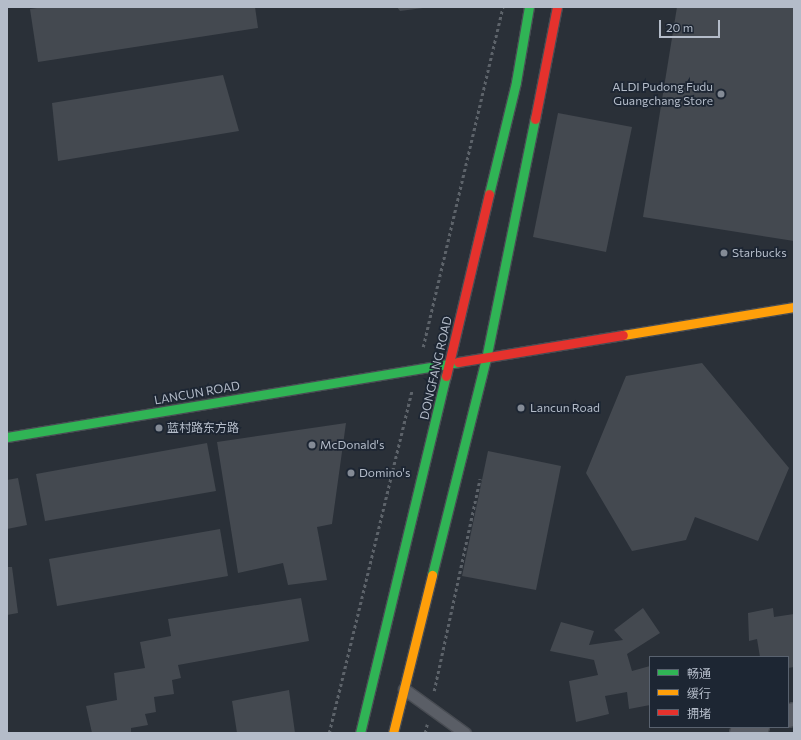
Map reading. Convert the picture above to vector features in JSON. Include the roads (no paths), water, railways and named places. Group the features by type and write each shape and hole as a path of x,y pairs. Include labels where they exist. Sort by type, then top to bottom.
{"main road":[{"name":"DONGFANG ROAD","path":"360,733 450,364 516,82 529,7"},
{"path":"392,733 486,359 557,7"},
{"name":"LANCUN ROAD","path":"7,437 794,307"}],"street":[{"path":"741,733 755,728"}],"lane":[{"path":"404,689 465,733"}],"place":[{"name":"ALDI Pudong Fudu Guangchang Store","path":"721,94"},
{"name":"Starbucks","path":"724,253"},
{"name":"Lancun Road","path":"521,408"},
{"name":"蓝村路东方路","path":"159,428"},
{"name":"McDonald's","path":"312,445"},
{"name":"Domino's","path":"351,473"}]}
